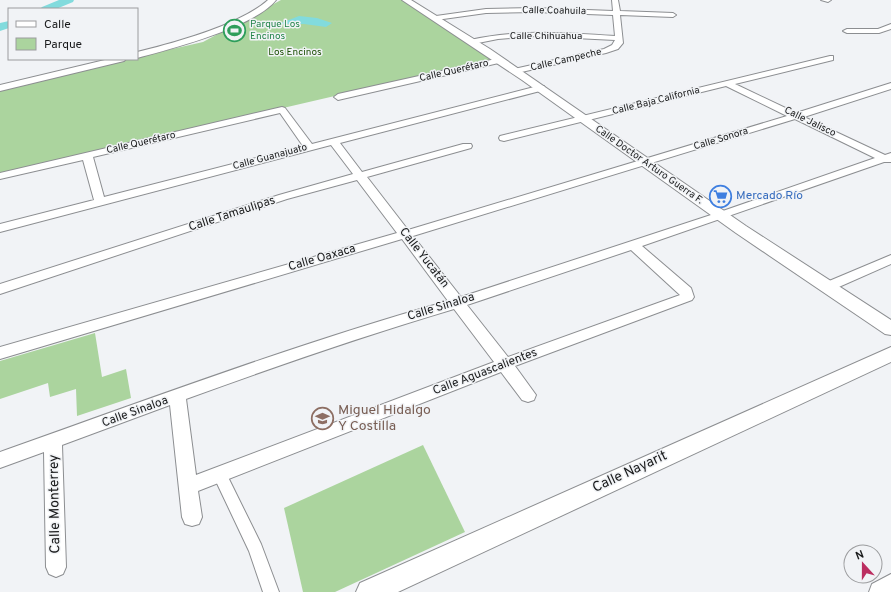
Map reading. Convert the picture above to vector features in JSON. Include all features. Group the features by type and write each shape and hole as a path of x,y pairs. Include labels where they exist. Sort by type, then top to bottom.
{"street":[{"path":"138,50 163,44 207,29 237,15 262,0"},
{"path":"138,55 180,44 226,27 255,12 272,0"},
{"name":"Calle Doctor Arturo Guerra F.","path":"406,0 517,71 721,216 891,329"},
{"path":"615,0 619,38"},
{"name":"Calle Coahuila","path":"436,18 508,10 616,12 672,15"},
{"path":"864,22 889,28"},
{"path":"847,31 870,32 889,28"},
{"name":"Calle Chihuahua","path":"473,42 498,37 535,34 619,38"},
{"name":"Calle Campeche","path":"517,71 606,51 615,47 619,42 619,38"},
{"name":"Calle Baja California","path":"584,119 830,58"},
{"path":"0,83 98,60"},
{"path":"0,88 113,60"},
{"name":"Calle Querétaro","path":"338,97 500,60"},
{"name":"Calle Jalisco","path":"728,84 889,158"},
{"name":"Calle Sonora","path":"645,162 798,116 891,86"},
{"name":"Calle Guanajuato","path":"0,228 541,88"},
{"name":"Calle Querétaro","path":"0,176 282,110 309,147"},
{"path":"504,138 584,119"},
{"name":"Calle Yucatán","path":"333,141 362,176 528,394"},
{"name":"Calle Tamaulipas","path":"0,289 277,198 362,176 467,146"},
{"path":"87,155 100,202"},
{"name":"Calle Sinaloa","path":"0,460 284,357 633,245 889,158"},
{"name":"Calle Oaxaca","path":"0,353 645,162"},
{"name":"Calle Aguascalientes","path":"189,486 505,364 687,297 686,291 633,245"},
{"path":"827,287 891,259"},
{"name":"Calle Nayarit","path":"369,592 891,354"},
{"path":"176,397 192,516"},
{"name":"Calle Monterrey","path":"53,441 56,567"},
{"path":"220,475 256,549 271,592"},
{"path":"880,592 891,585"}],"green space":[{"name":"Los Encinos","path":"281,0 403,0 494,59 0,174 0,89 125,60 138,60 138,57 203,42"},
{"path":"95,333 102,377 126,369 131,398 77,416 76,389 50,397 48,383 0,399 0,361"},
{"path":"423,445 465,532 335,592 303,592 284,508"}],"water":[{"path":"299,16 317,18 332,23 326,27 304,24 280,24"}],"waterway":[{"path":"49,8 69,0"},
{"path":"0,27 8,24"}],"place":[{"name":"Parque Los Encinos","path":"235,30"},
{"name":"Mercado Río","path":"720,196"},
{"name":"Miguel Hidalgo Y Costilla","path":"322,418"}]}
